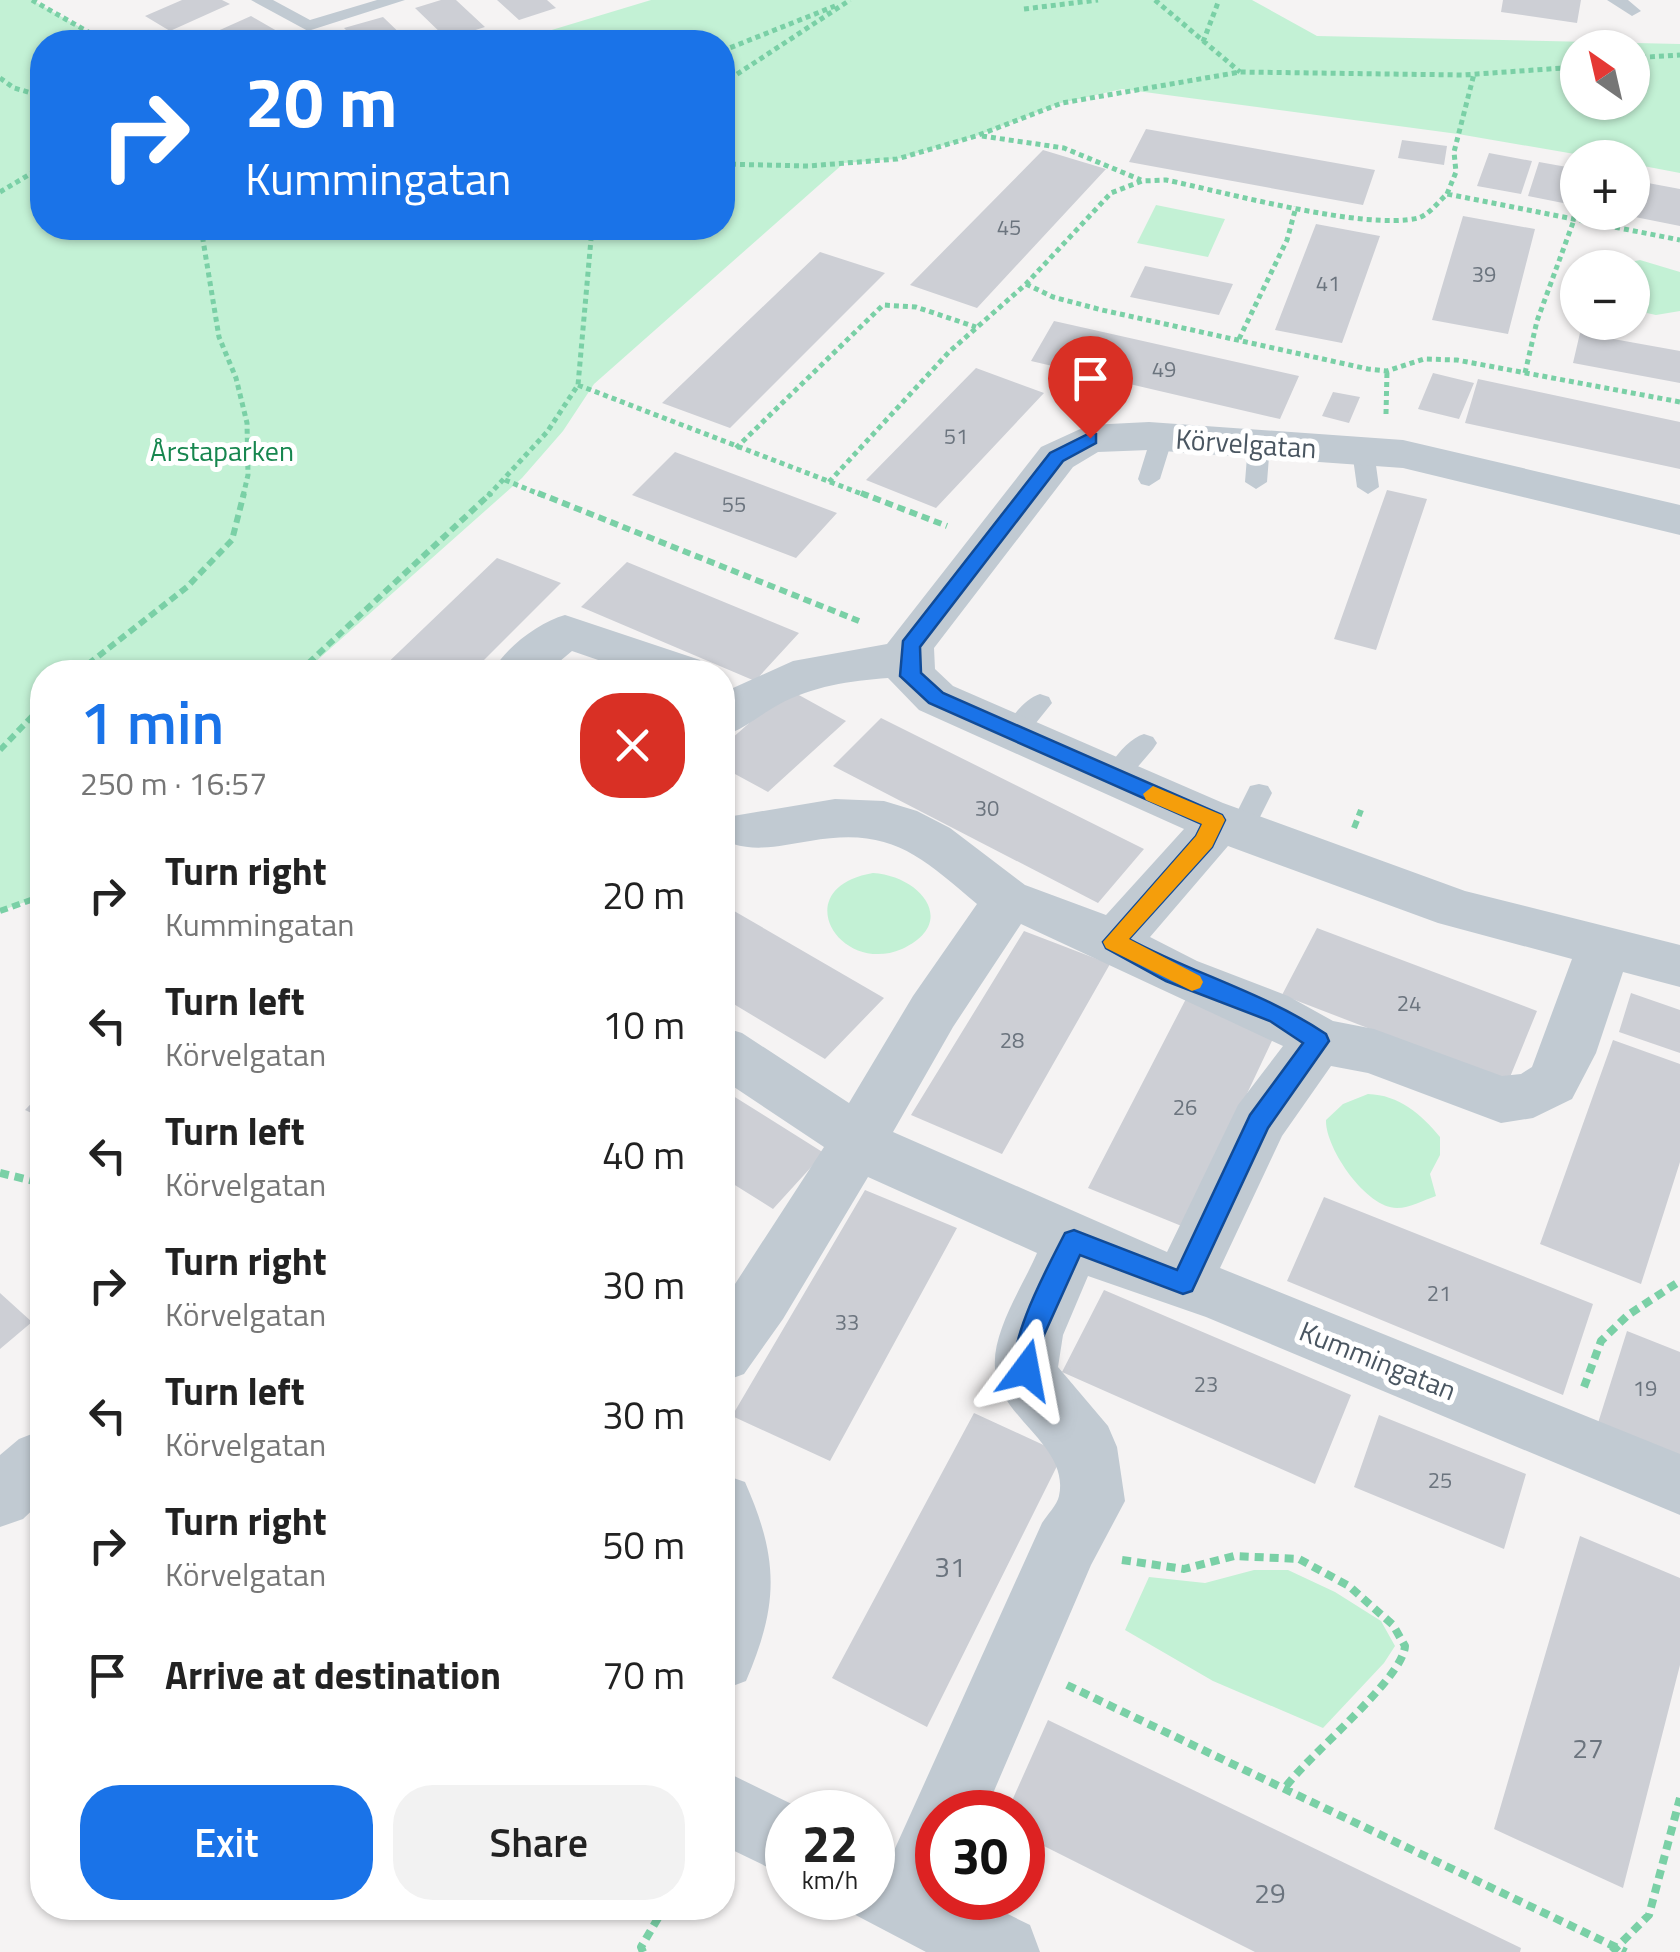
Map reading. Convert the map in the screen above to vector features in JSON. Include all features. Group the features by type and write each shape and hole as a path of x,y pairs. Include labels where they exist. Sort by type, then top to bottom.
{"street":[{"name":"Körvelgatan","path":"910,653 1057,457 1090,438 1155,458 1366,469 1403,454 1680,520"},
{"path":"531,660 566,631 649,660"},
{"path":"735,699 787,680 910,653 910,676 936,698 1027,718 1129,760 1238,814 1457,909 1680,966"},
{"path":"1114,942 1204,841 1238,814"},
{"path":"751,830 885,820 945,851 985,878 1008,900 1045,908 1174,974 1278,1014 1318,1041 1374,1052 1501,1100 1534,1095 1552,1083 1568,1053 1604,947"},
{"path":"735,1334 861,1140 936,1003 1008,900"},
{"path":"1183,1283 1259,1122 1318,1041"},
{"name":"Kummingatan","path":"735,1058 884,1157 1127,1265 1183,1283 1680,1484"},
{"path":"960,1790 1073,1534 1092,1501 1085,1447 1042,1399 1026,1370 1032,1335 1074,1240"},
{"path":"0,1497 30,1471"},
{"path":"735,1542 742,1562 735,1624"},
{"path":"735,1813 765,1829"},
{"path":"895,1888 915,1865"},
{"path":"895,1897 1003,1952"}],"lane":[{"path":"260,0 308,26 396,0"},
{"path":"1616,0 1632,11"}],"path":[{"path":"32,0 85,30"},
{"path":"735,46 850,0"},
{"path":"735,75 850,0"},
{"path":"1024,9 1098,0"},
{"path":"1155,0 1240,72"},
{"path":"1204,42 1218,0"},
{"path":"1650,57 1680,55"},
{"path":"735,164 808,166 897,159 976,136 1062,103 1240,72 1474,74 1560,68"},
{"path":"829,482 976,327 1026,284 1111,193 1142,181 1166,180 1395,222 1423,217 1448,194 1456,172 1454,152 1474,74"},
{"path":"0,78 30,93"},
{"path":"976,136 1024,138 1080,151 1142,181"},
{"path":"0,192 30,174"},
{"path":"1448,194 1560,217"},
{"path":"1238,339 1287,240 1296,206"},
{"path":"1525,373 1542,306 1570,230"},
{"path":"1627,230 1680,240"},
{"path":"94,660 187,588 232,540 248,475 247,423 236,378 219,337 204,240"},
{"path":"312,660 505,480 547,432 578,385 591,240"},
{"path":"1026,284 1053,297 1368,369 1388,370 1424,360 1441,360 1680,402"},
{"path":"736,448 883,306 916,307 976,327"},
{"path":"578,385 990,543"},
{"path":"505,480 862,623 910,653"},
{"path":"0,750 30,719"},
{"path":"0,912 30,901"},
{"path":"0,1173 30,1180"},
{"path":"1566,1438 1601,1341 1628,1315 1680,1281"},
{"path":"1073,1534 1103,1554 1176,1570 1202,1567 1230,1557 1290,1556 1334,1573 1357,1588 1400,1631 1406,1645 1403,1660 1390,1680 1315,1750 1284,1790"},
{"path":"1017,1660 1626,1952"},
{"path":"1614,1949 1650,1915 1680,1798"},
{"path":"643,1952 657,1920"}],"green space":[{"name":"Årstaparken","path":"0,0 32,0 85,30 30,30 30,240 735,240 735,30 552,30 651,0 1252,0 1317,36 1560,41 1560,120 1650,120 1650,43 1680,44 1680,173 1650,167 1650,140 1560,140 1560,152 1122,89 1061,103 976,136 897,159 844,163 594,384 563,431 522,478 317,660 30,660 30,900 0,911"},
{"path":"1156,205 1225,219 1208,257 1137,243"},
{"path":"1650,263 1680,272 1680,311 1650,314"},
{"path":"873,873 906,882 927,902 931,914 928,927 902,949 879,954 859,951 842,941 831,927 827,911 832,895 847,882"},
{"path":"1368,1094 1408,1107 1440,1137 1440,1155 1430,1174 1436,1196 1402,1208 1385,1205 1361,1188 1340,1160 1327,1132 1326,1120 1343,1104"},
{"path":"1254,1570 1288,1570 1335,1592 1381,1621 1395,1646 1323,1728 1213,1681 1125,1630 1149,1577 1205,1583"}],"building":[{"path":"182,0 222,0 230,4 172,30 145,16"},
{"path":"456,0 485,27 438,30 415,8"},
{"path":"497,0 547,0 556,8 519,20"},
{"path":"1503,0 1581,0 1577,23 1501,12"},
{"path":"251,16 275,30 220,30"},
{"path":"383,17 397,30 346,30"},
{"path":"1146,129 1375,170 1363,205 1129,162"},
{"path":"1402,140 1447,146 1444,165 1398,158"},
{"path":"1043,150 1106,169 977,308 910,285"},
{"path":"1489,153 1532,161 1521,194 1477,186"},
{"path":"1539,162 1560,166 1560,202 1528,196"},
{"path":"1650,183 1680,189 1680,226 1650,220"},
{"path":"1463,216 1535,229 1508,334 1432,320"},
{"path":"1316,224 1380,236 1342,343 1275,330"},
{"path":"820,252 885,273 730,428 662,403"},
{"path":"1145,266 1233,284 1219,315 1130,297"},
{"path":"1054,321 1299,376 1280,419 1031,361"},
{"path":"1578,340 1619,340 1680,351 1680,383 1573,363"},
{"path":"976,368 1044,393 936,508 866,480"},
{"path":"1433,373 1474,383 1459,419 1418,409"},
{"path":"1478,379 1680,422 1680,469 1465,423"},
{"path":"1333,392 1360,397 1349,423 1322,416"},
{"path":"675,452 837,513 796,558 632,495"},
{"path":"1387,490 1427,499 1376,650 1334,639"},
{"path":"497,558 561,583 484,660 391,660"},
{"path":"627,562 799,633 755,681 735,672 735,660 706,660 581,607"},
{"path":"788,689 846,721 768,792 735,774 735,736"},
{"path":"881,718 1144,849 1098,903 833,766"},
{"path":"735,912 884,998 825,1059 735,1005"},
{"path":"1317,928 1537,1011 1508,1082 1282,995"},
{"path":"1024,931 1110,964 1002,1154 911,1115"},
{"path":"1189,993 1279,1026 1184,1227 1088,1188"},
{"path":"1631,993 1680,1010 1680,1053 1619,1032"},
{"path":"1613,1040 1680,1064 1680,1162 1641,1284 1540,1244"},
{"path":"735,1097 824,1153 773,1209 735,1185"},
{"path":"865,1190 957,1228 830,1461 735,1417 735,1411"},
{"path":"1324,1197 1593,1304 1563,1395 1287,1281"},
{"path":"1104,1290 1351,1395 1315,1484 1062,1372"},
{"path":"0,1293 30,1324 0,1349"},
{"path":"1627,1331 1680,1352 1680,1457 1598,1423"},
{"path":"974,1413 1063,1454 927,1727 832,1678"},
{"path":"1379,1415 1526,1474 1504,1549 1354,1487"},
{"path":"1580,1536 1680,1578 1680,1665 1623,1888 1494,1829"},
{"path":"1048,1720 1521,1948 1520,1952 1255,1952 1045,1847 1045,1790 1017,1790"}],"slow traffic":[{"path":"1153,794 1215,820 1204,841 1114,942 1192,982"}],"route":[{"path":"1026,1370 1032,1335 1074,1240 1127,1265 1183,1283 1259,1122 1296,1065 1318,1041 1278,1014 1174,974 1114,942 1204,841 1215,820 936,698 910,676 910,646 1057,457 1090,438"}]}
